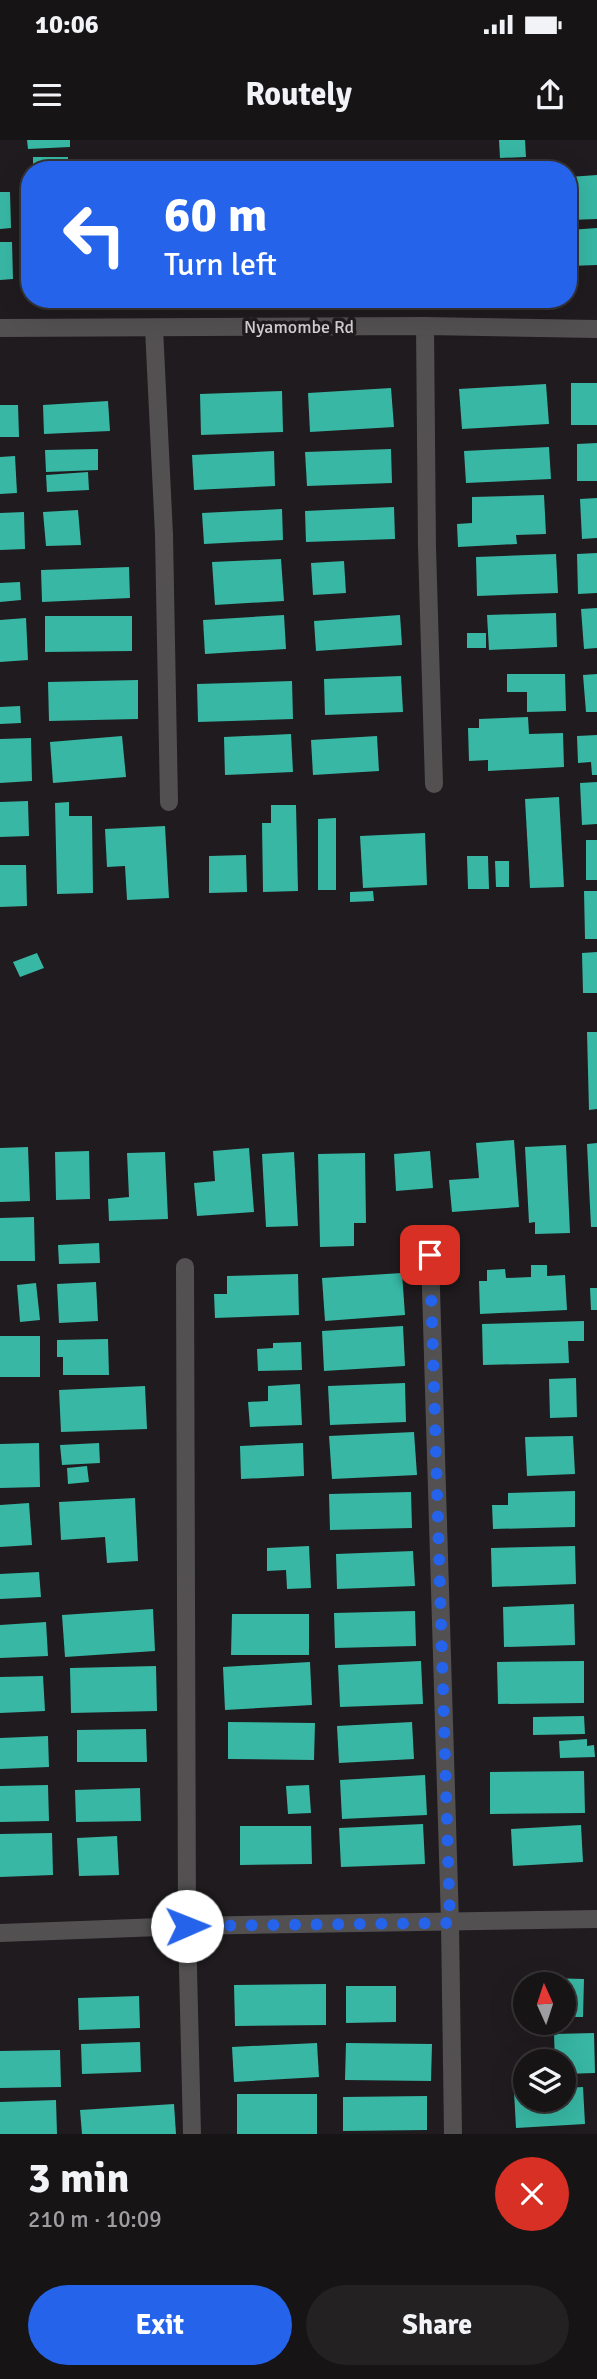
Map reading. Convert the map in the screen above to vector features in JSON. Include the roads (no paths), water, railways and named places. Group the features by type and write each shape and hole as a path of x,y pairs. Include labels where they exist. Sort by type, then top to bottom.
{"street":[{"path":"425,326 427,547 434,784"},
{"name":"Nyamombe Rd","path":"0,328 597,328"},
{"path":"154,328 164,535 169,802"},
{"path":"430,1255 450,1923 453,2134"},
{"path":"185,1267 187,1926 192,2134"},
{"path":"0,1933 187,1926 597,1919"}]}
